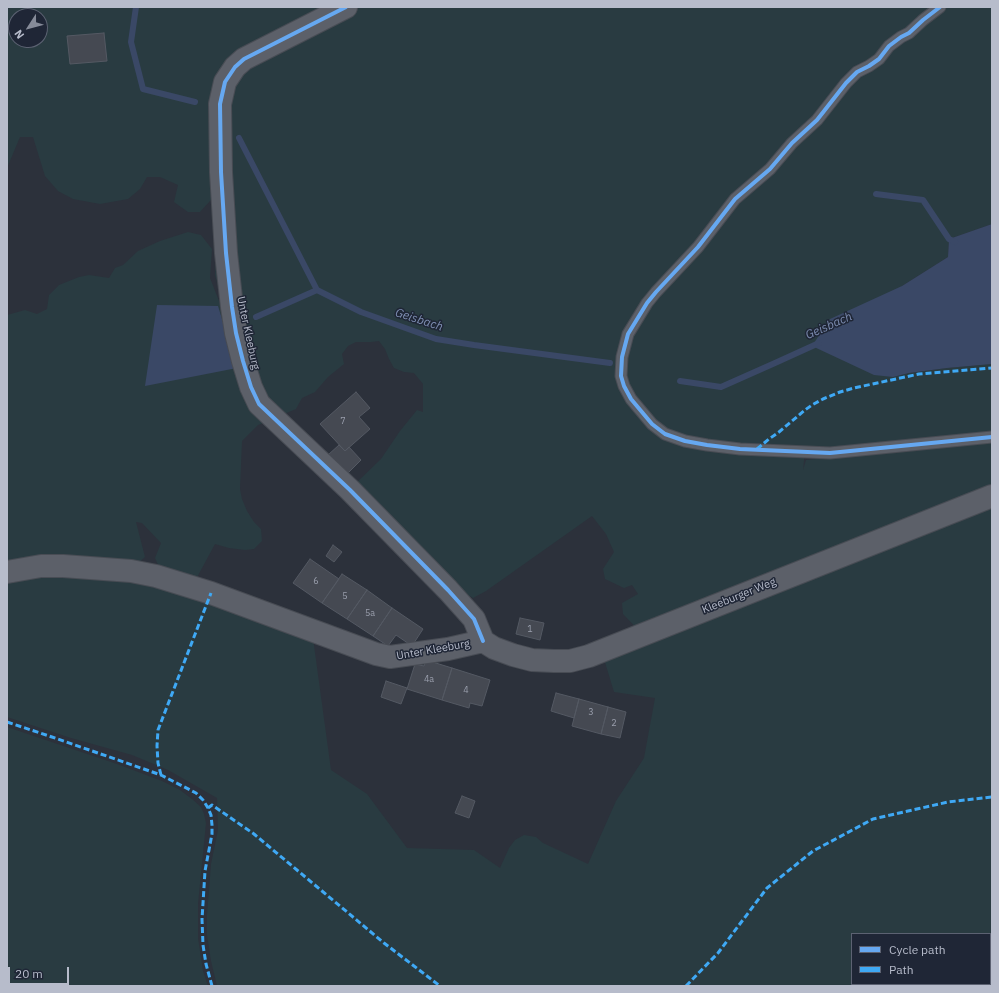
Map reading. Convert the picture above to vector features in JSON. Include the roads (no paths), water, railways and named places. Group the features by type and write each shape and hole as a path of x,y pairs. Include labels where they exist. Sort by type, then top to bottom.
{"street":[{"name":"Unter Kleeburg","path":"7,572 40,566 131,570 211,593 376,654 390,657 448,649 483,641 474,619 448,590 355,496 259,404 251,387 236,334 226,253 221,172 220,104 225,82 235,67 244,59 346,7"},
{"name":"Kleeburger Weg","path":"483,641 494,648 513,656 532,660 570,661 589,656 992,496"}],"lane":[{"path":"940,7 909,33 889,46 879,59 858,72 846,83 817,120 792,143 770,169 736,199 698,247 647,303 628,334 622,356 621,376 624,386 631,399 652,424 665,434 685,441 707,445 740,449 830,453 992,437"}],"water":[{"path":"992,224 992,364 947,368 909,373 893,377 874,375 812,346 830,319 902,286 948,257 949,239"},
{"path":"157,305 218,306 237,368 145,386"}],"waterway":[{"path":"136,7 131,42 143,89 195,102"},
{"path":"239,138 317,290"},
{"path":"876,194 923,200 949,239 955,242"},
{"name":"Geisbach","path":"256,317 317,290 361,312 436,339 610,363"},
{"name":"Geisbach","path":"680,381 721,387 819,343"}]}
